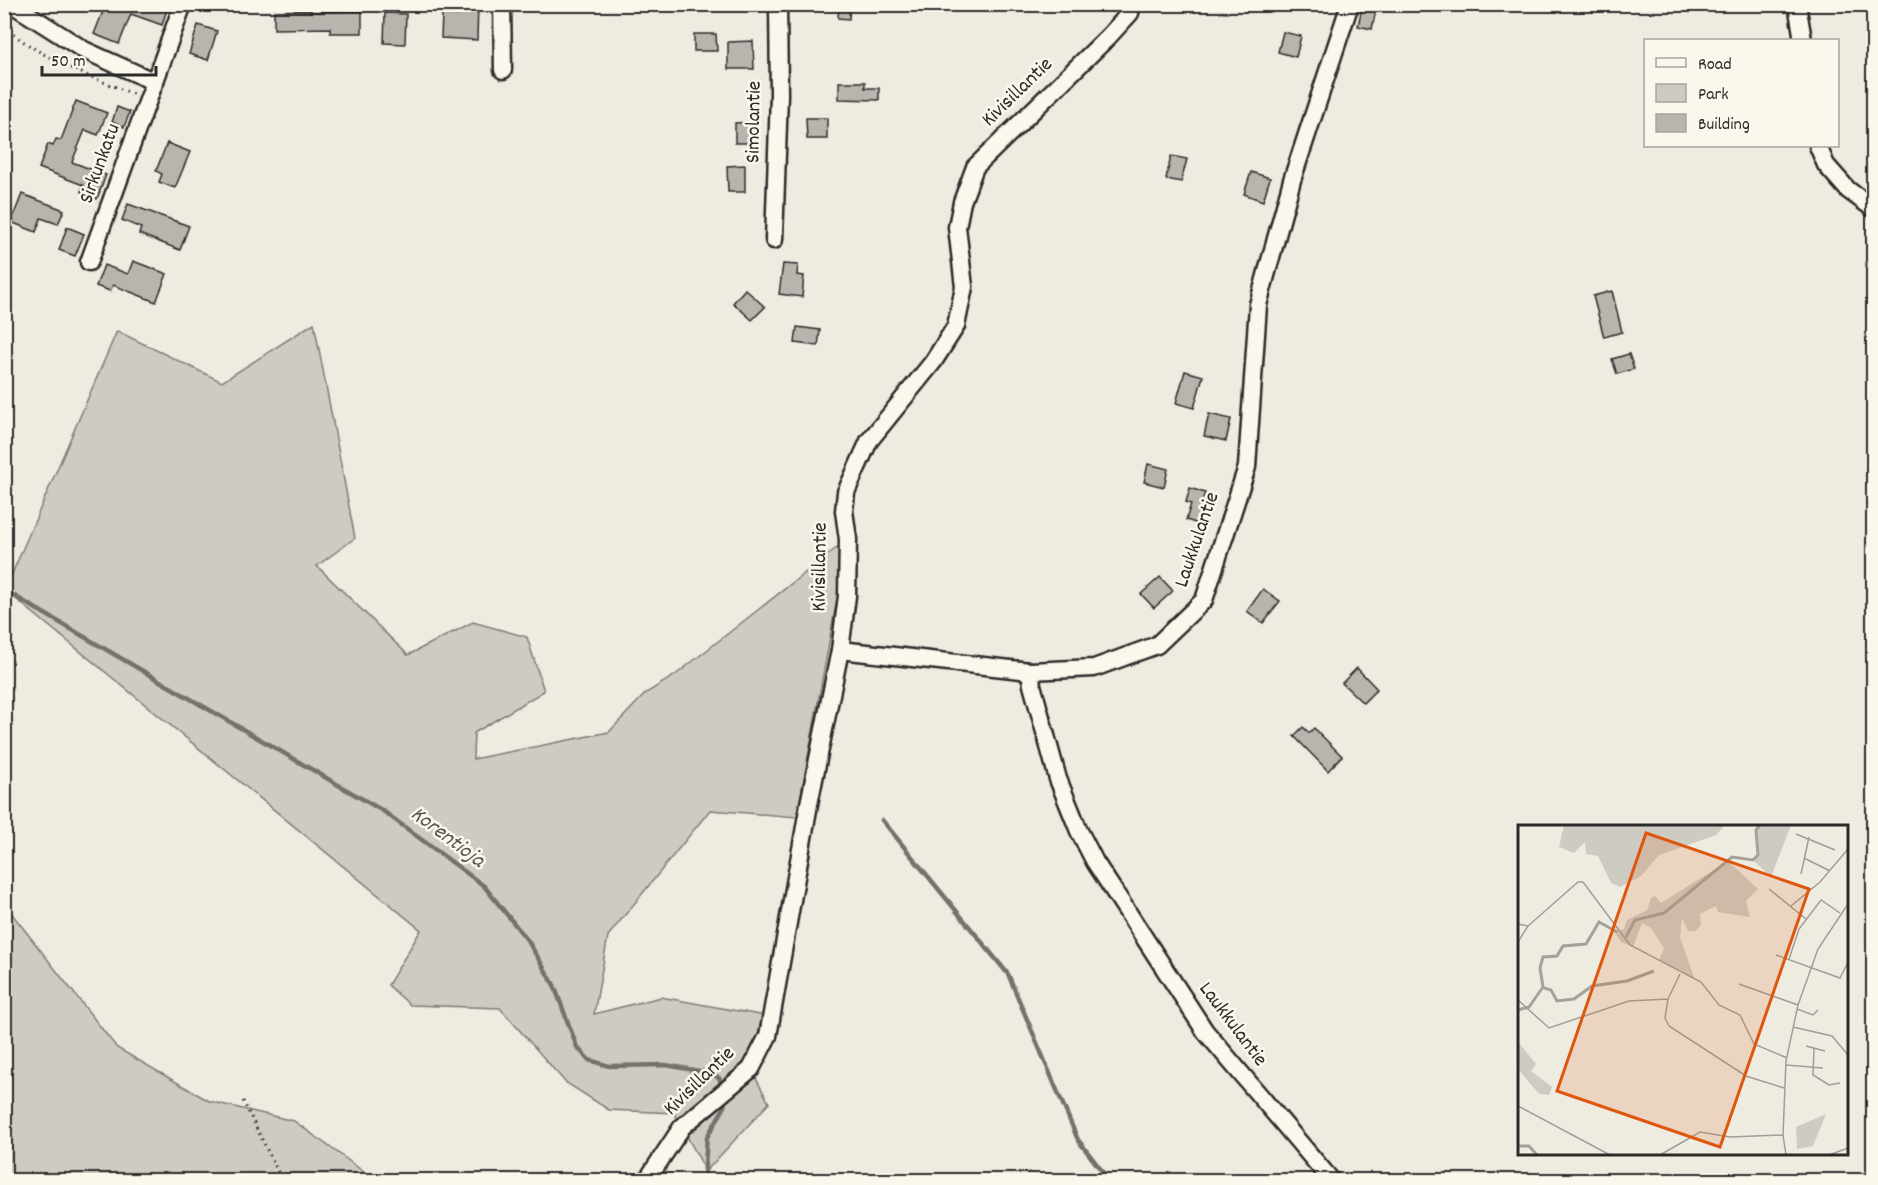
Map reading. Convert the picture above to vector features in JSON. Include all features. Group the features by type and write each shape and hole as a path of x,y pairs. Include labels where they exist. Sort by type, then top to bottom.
{"street":[{"path":"12,4 84,50 155,81"},
{"name":"Sirkunkatu","path":"89,262 183,4"},
{"path":"502,4 502,70"},
{"name":"Simolantie","path":"774,240 779,95 778,4"},
{"name":"Kivisillantie","path":"648,1180 682,1127 751,1069 768,1036 808,804 840,650 846,596 848,539 844,511 846,492 869,441 933,362 956,326 964,287 957,227 962,202 975,167 1108,37 1130,13 1132,4"},
{"name":"Laukkulantie","path":"1330,1180 1205,1032 1095,862 1079,831 1058,779 1030,671 1094,668 1157,645 1204,600 1246,467 1258,305 1292,180 1350,4"},
{"path":"1797,4 1803,39"},
{"path":"1818,147 1826,165 1848,190 1874,210"},
{"path":"840,650 1030,671"}],"path":[{"path":"4,27 26,45 70,69 148,100"},
{"path":"243,1101 282,1180"}],"green space":[{"path":"314,323 355,538 317,566 408,655 473,622 527,637 544,691 474,733 473,759 609,732 646,693 674,676 848,539 797,817 710,810 608,936 594,1014 661,997 771,1017 751,1069 769,1103 706,1171 674,1113 609,1110 565,1082 500,1008 410,1005 388,985 421,930 5,590 117,331 222,382"},
{"path":"5,905 117,1048 209,1101 294,1121 375,1180 5,1180"}],"building":[{"path":"106,4 153,4 167,9 162,25 131,14 119,44 94,34"},
{"path":"460,4 478,4 477,40 441,38 442,14 459,15"},
{"path":"839,4 850,4 849,19 838,18"},
{"path":"1362,7 1376,10 1372,29 1358,26"},
{"path":"311,10 311,12 362,11 362,33 330,33 330,28 274,29 274,11"},
{"path":"385,13 406,14 405,44 384,43"},
{"path":"198,25 217,31 208,60 189,54"},
{"path":"1283,32 1301,36 1296,57 1278,52"},
{"path":"694,34 716,34 717,51 694,51"},
{"path":"753,41 754,69 728,69 728,42"},
{"path":"839,82 865,82 865,88 879,88 879,100 839,99"},
{"path":"76,101 107,113 98,135 85,130 72,162 106,175 97,199 81,192 83,185 39,168 48,144 53,146 56,139 61,140"},
{"path":"117,107 130,112 124,127 112,122"},
{"path":"806,118 827,118 827,139 807,139"},
{"path":"756,122 757,143 735,143 735,123"},
{"path":"167,143 190,152 175,188 159,182 162,174 156,171"},
{"path":"1171,156 1187,159 1181,182 1166,179"},
{"path":"745,165 745,192 728,192 727,166"},
{"path":"1251,172 1270,178 1263,201 1244,194"},
{"path":"22,194 64,210 58,224 41,218 36,232 11,222"},
{"path":"128,204 189,226 180,250 139,234 141,228 122,220"},
{"path":"67,227 84,234 75,256 59,250"},
{"path":"133,261 167,274 156,302 113,285 110,291 96,286 104,265 128,274"},
{"path":"783,264 798,265 797,275 804,276 802,297 779,294"},
{"path":"745,289 765,307 752,320 733,303"},
{"path":"1612,291 1622,332 1604,337 1593,296"},
{"path":"797,327 820,330 818,346 795,343"},
{"path":"1629,354 1634,369 1617,374 1612,359"},
{"path":"1185,371 1203,376 1194,408 1176,403"},
{"path":"1209,414 1231,419 1226,441 1204,436"},
{"path":"1148,464 1168,469 1164,487 1144,482"},
{"path":"1190,488 1205,493 1203,498 1213,501 1205,526 1186,520 1191,504 1186,502"},
{"path":"1160,577 1173,591 1154,608 1141,594"},
{"path":"1263,589 1280,601 1263,623 1247,611"},
{"path":"1357,668 1377,689 1363,703 1342,683"},
{"path":"1303,727 1309,733 1314,728 1342,756 1328,771 1294,736"}],"waterway":[{"name":"Korentioja","path":"4,590 383,811 484,886 528,941 554,985 577,1047 589,1060 609,1066 666,1065 710,1073 719,1078 723,1087"},
{"path":"882,820 1008,974 1078,1140 1109,1180"},
{"name":"Korentioja","path":"704,1180 707,1137 724,1108 725,1098"}]}
